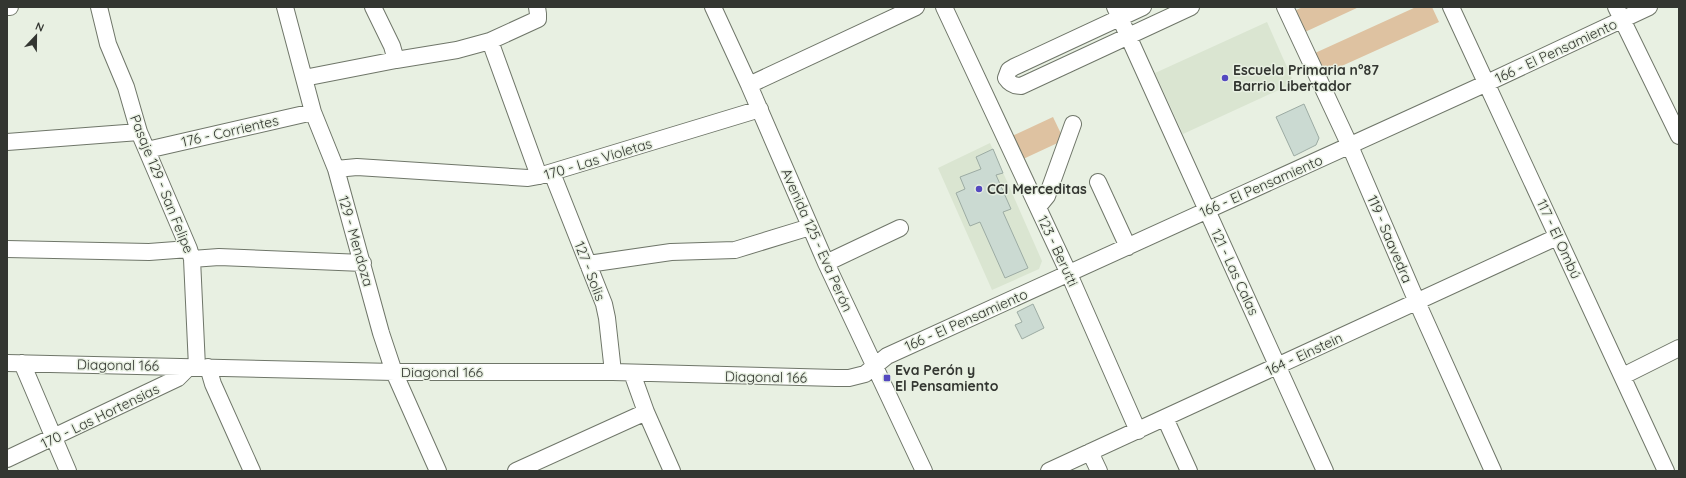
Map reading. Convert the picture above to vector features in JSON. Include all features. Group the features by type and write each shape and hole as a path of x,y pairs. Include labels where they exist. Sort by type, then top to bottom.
{"street":[{"name":"Pasaje 129 - San Felipe","path":"99,7 108,44 126,87 139,132 190,254 198,367 213,384 252,471"},
{"name":"129 - Mendoza","path":"285,7 313,112 336,169 381,333 394,372 438,471"},
{"path":"373,7 392,46 396,60"},
{"name":"Avenida 125 - Eva Perón","path":"713,7 760,109 826,263 924,471"},
{"path":"749,85 916,7"},
{"name":"123 - Berutti","path":"944,7 1069,274 1138,431"},
{"path":"1143,7 1117,12 1014,67 1009,70 1006,78 1009,83 1014,86 1021,86 1191,7"},
{"name":"119 - Saavedra","path":"1285,7 1350,146 1417,302 1493,471"},
{"name":"117 - El Ombú","path":"1451,7 1666,471"},
{"name":"166 - El Pensamiento","path":"875,367 887,356 1487,83 1619,13 1650,7"},
{"name":"121 - Las Calas","path":"1117,12 1325,471"},
{"path":"304,78 396,60 458,50 490,41 537,13"},
{"path":"1619,13 1679,136"},
{"name":"127 - Solis","path":"490,41 545,175 588,264 605,311 613,372"},
{"name":"170 - Las Violetas","path":"336,169 357,167 528,178 545,175 760,109"},
{"name":"176 - Corrientes","path":"147,150 313,112"},
{"path":"1038,207 1047,196 1073,124"},
{"path":"7,142 139,132"},
{"path":"1098,182 1128,247"},
{"path":"588,264 671,252 735,250 810,227"},
{"path":"826,263 900,228"},
{"name":"164 - Einstein","path":"1049,471 1558,237"},
{"path":"7,249 149,252 219,257 363,263"},
{"path":"1623,376 1679,348"},
{"path":"14,363 54,438 68,471"},
{"name":"Diagonal 166","path":"14,363 394,372 613,372 836,378 853,377 865,374 875,367"},
{"name":"170 - Las Hortensias","path":"7,459 54,438 198,367"},
{"path":"632,373 646,412 672,471"},
{"path":"516,471 646,412"},
{"path":"1165,418 1189,471"},
{"path":"1090,452 1099,471"}],"shaded area":[{"path":"1303,7 1359,7 1305,32 1296,10"},
{"path":"1416,7 1432,7 1439,22 1324,74 1315,53"},
{"name":"Escuela Primaria n°87 Barrio Libertador","path":"1267,22 1294,83 1183,134 1155,73"},
{"path":"1053,117 1064,140 1021,160 1010,137"},
{"path":"990,143 1042,261 1039,269 992,290 938,168"}],"building":[{"path":"1304,104 1319,138 1316,145 1294,156 1276,117"},
{"path":"993,149 1003,173 996,175 1011,209 1003,212 1028,268 1005,278 980,222 970,226 956,193 965,189 960,177 981,169 976,157"},
{"path":"1033,304 1044,328 1022,339 1015,325 1022,322 1017,312"}],"place":[{"name":"Escuela Primaria n°87 Barrio Libertador","path":"1225,78"},
{"name":"CCI Merceditas","path":"979,189"},
{"name":"Eva Perón y El Pensamiento","path":"887,378"}]}
